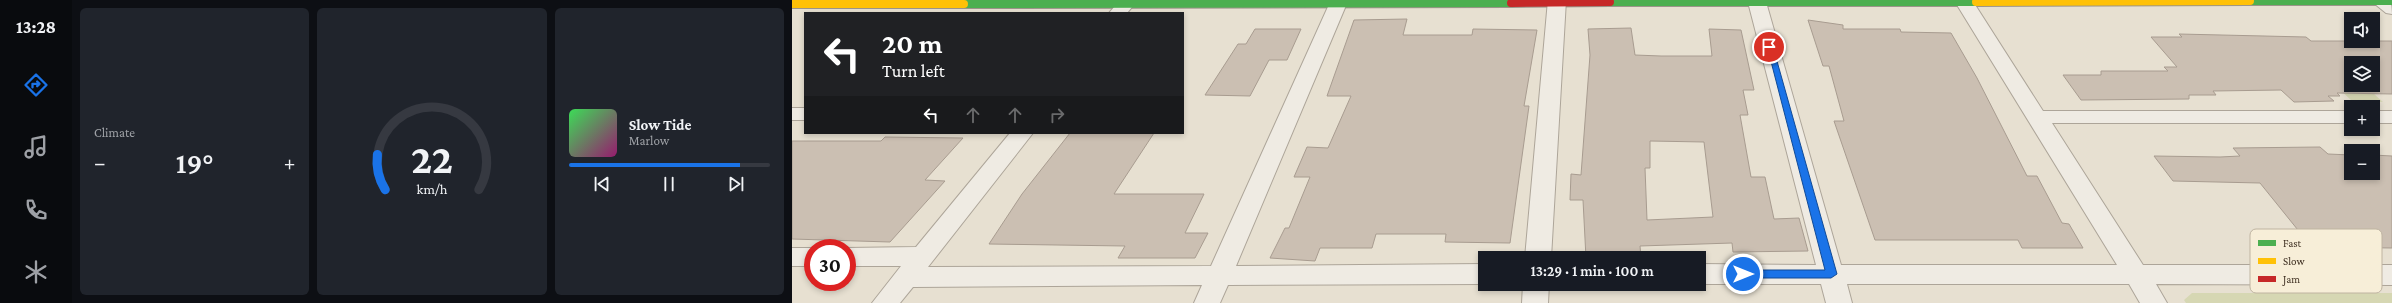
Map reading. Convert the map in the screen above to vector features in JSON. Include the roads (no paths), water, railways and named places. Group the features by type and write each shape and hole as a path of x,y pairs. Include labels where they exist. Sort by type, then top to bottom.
{"street":[{"path":"792,4 1017,2 1125,5 1284,1 1338,3 1425,1 2172,1 2386,3"},
{"path":"1539,251 1557,1"},
{"path":"1964,1 2154,303"},
{"path":"1757,2 1839,303"},
{"path":"1207,303 1338,3"},
{"path":"792,114 804,114"},
{"path":"2037,117 2344,117"},
{"path":"2380,117 2392,117"},
{"path":"885,303 1021,134"},
{"path":"856,257 922,256"},
{"path":"792,257 804,257"},
{"path":"906,277 1478,274"},
{"path":"1706,274 2250,274"},
{"path":"2382,275 2392,275"},
{"path":"1535,303 1536,291"}]}
